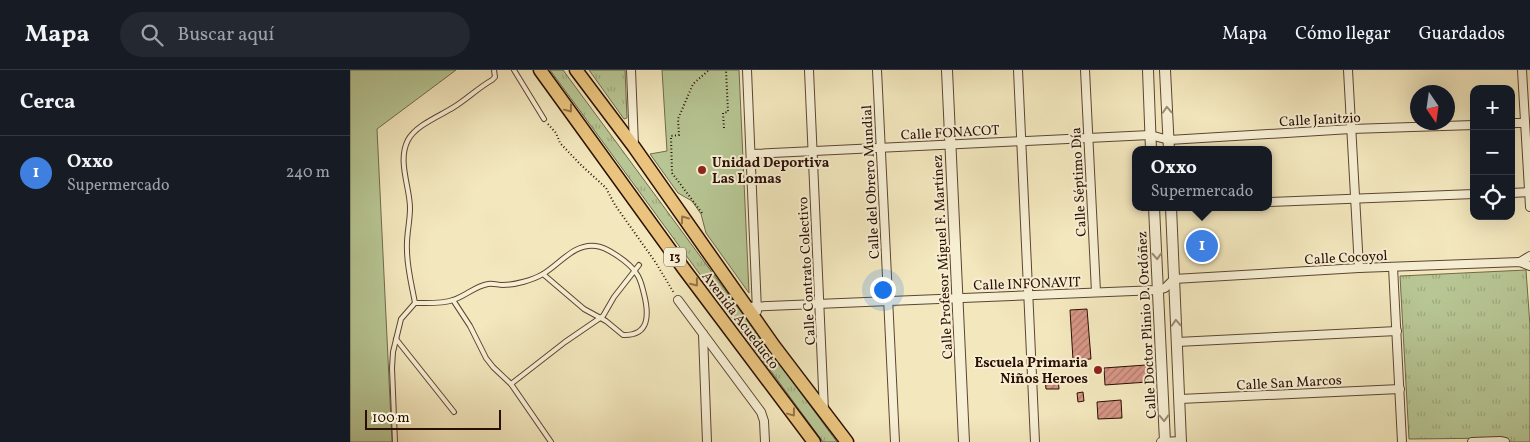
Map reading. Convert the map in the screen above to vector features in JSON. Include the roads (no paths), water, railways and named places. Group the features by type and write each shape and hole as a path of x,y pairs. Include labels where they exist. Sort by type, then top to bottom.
{"main road":[{"name":"Avenida Acueducto","path":"540,70 814,442"},
{"name":"Avenida Acueducto","path":"576,70 752,307 758,323 847,442"}],"street":[{"path":"632,70 634,147"},
{"path":"747,70 752,307"},
{"name":"Calle Contrato Colectivo","path":"810,70 824,411"},
{"name":"Calle del Obrero Mundial","path":"877,70 895,442"},
{"name":"Calle Profesor Miguel F. Martínez","path":"948,70 964,442"},
{"path":"1018,70 1035,442"},
{"name":"Calle Séptimo Día","path":"1085,70 1096,292"},
{"path":"1148,70 1151,146"},
{"path":"1165,70 1169,145"},
{"path":"1348,70 1359,268"},
{"path":"1522,70 1530,207"},
{"path":"1515,123 1525,123"},
{"name":"Calle Janitzio","path":"1150,135 1169,145 1351,129 1470,125"},
{"name":"Calle FONACOT","path":"750,154 1150,135"},
{"path":"1515,193 1529,192"},
{"path":"1272,202 1470,194"},
{"name":"Calle Doctor Plinio D. Ordóñez","path":"1154,211 1165,442"},
{"path":"1161,442 1181,442 1170,211"},
{"name":"Calle Cocoyol","path":"1520,262 1530,256"},
{"name":"Calle Cocoyol","path":"1174,279 1359,268 1520,262 1530,266"},
{"path":"1393,267 1402,442"},
{"path":"1158,290 1165,288 1174,279"},
{"name":"Calle INFONAVIT","path":"752,307 1158,290"},
{"path":"678,300 761,412 764,421 765,442"},
{"path":"1177,342 1397,331"},
{"path":"703,333 707,442"},
{"path":"1162,356 1178,356"},
{"name":"Calle San Marcos","path":"1180,399 1400,389"},
{"path":"1472,442 1505,442"}],"lane":[{"path":"415,304 408,270 407,250 410,208 404,169 407,144 414,132 456,106 492,80 495,77 494,70"},
{"path":"514,70 544,119"},
{"path":"396,442 392,368 401,319 415,304 453,300 479,286 520,282 543,274 574,251 586,245 605,248 635,270 640,280 647,308 647,320 643,328 636,333 623,335 584,309 543,274"},
{"path":"511,384 565,342 600,318 639,265"},
{"path":"453,300 470,326 486,358 511,384 552,442"},
{"path":"396,339 454,412"}],"place":[{"name":"Unidad Deportiva Las Lomas","path":"702,170"},
{"name":"Oxxo","path":"1202,246"},
{"name":"Escuela Primaria Niños Heroes","path":"1098,370"}]}
